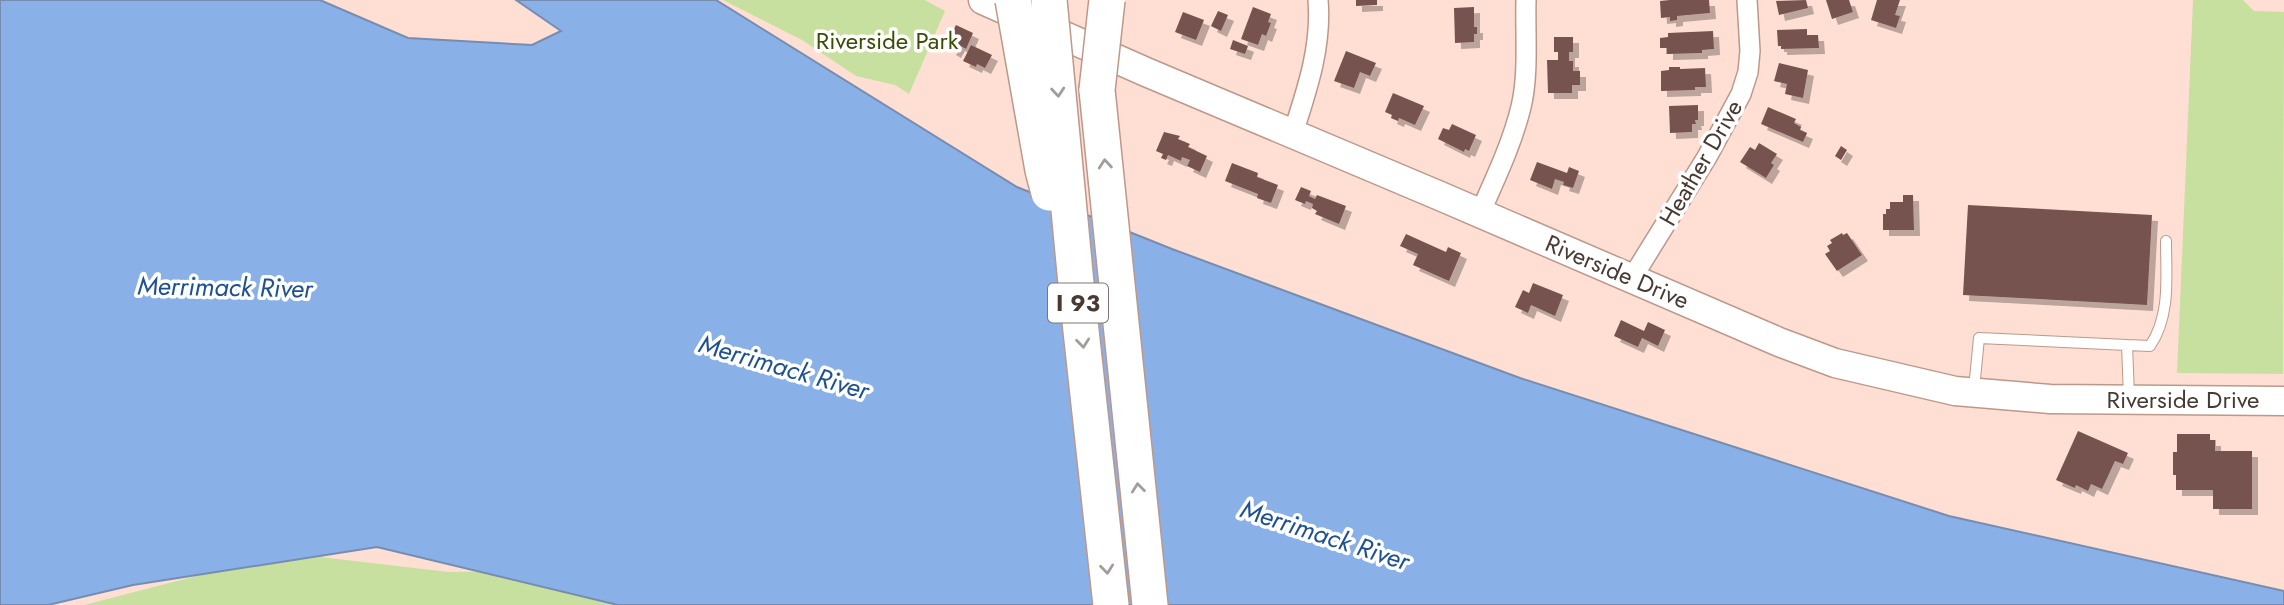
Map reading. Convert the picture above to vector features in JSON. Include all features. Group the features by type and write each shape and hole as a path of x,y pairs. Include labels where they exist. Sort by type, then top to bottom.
{"highway":[{"path":"1013,0 1043,170 1077,293"},
{"name":"I 93","path":"1049,0 1111,605"},
{"name":"I 93","path":"1088,0 1150,605"},
{"path":"1097,90 1107,0"}],"main road":[{"name":"Riverside Drive","path":"983,0 1779,342 1835,363 1929,386 1974,393 2050,399 2284,401"}],"street":[{"path":"1293,134 1315,55 1320,17 1318,0"},
{"path":"1480,212 1499,169 1521,106 1526,0"},
{"name":"Heather Drive","path":"1632,278 1707,158 1741,94 1748,72 1750,51 1747,0"}],"lane":[{"path":"1974,393 1979,338 2150,346 2159,333 2165,312 2166,241"},
{"path":"2127,345 2129,400"}],"green space":[{"name":"Riverside Park","path":"723,0 925,0 945,11 909,94 895,85 856,76 802,40"},
{"path":"2193,0 2243,0 2254,11 2284,12 2283,374 2177,373"},
{"path":"320,557 449,572 550,571 712,605 84,605 204,574"}],"water":[{"name":"Merrimack River","path":"0,0 320,0 408,38 532,45 561,31 516,0 716,0 1017,187 1172,249 1520,378 1949,516 2284,591 2284,605 618,605 377,547 133,585 48,605 0,605"}],"building":[{"path":"1356,0 1377,0 1377,5 1356,6"},
{"path":"1709,0 1710,13 1677,16 1677,20 1670,21 1670,17 1661,18 1660,1"},
{"path":"1806,0 1808,8 1779,15 1776,1"},
{"path":"1826,0 1849,0 1853,12 1832,19"},
{"path":"1877,0 1900,0 1895,15 1900,16 1896,28 1871,20"},
{"path":"1253,7 1271,14 1266,36 1262,34 1258,45 1241,39"},
{"path":"1474,7 1474,27 1477,27 1477,34 1474,34 1474,42 1455,43 1454,8"},
{"path":"1218,11 1228,15 1221,31 1211,26"},
{"path":"1183,12 1204,20 1196,40 1175,32"},
{"path":"956,25 973,33 966,49 959,45 955,52 950,49 953,44 948,41"},
{"path":"1807,29 1807,35 1818,35 1819,48 1781,49 1781,46 1778,46 1777,30"},
{"path":"1713,31 1714,49 1702,50 1702,53 1667,54 1667,48 1660,48 1660,38 1668,37 1668,33"},
{"path":"1554,37 1573,37 1573,52 1569,52 1569,61 1573,61 1573,71 1580,71 1580,85 1572,85 1572,93 1548,93 1547,60 1558,60 1558,52 1554,52"},
{"path":"1233,40 1248,46 1245,54 1230,49"},
{"path":"971,45 992,55 985,68 963,61"},
{"path":"1346,51 1376,63 1370,76 1360,72 1354,88 1334,81"},
{"path":"1779,63 1808,70 1803,98 1785,94 1787,84 1774,81"},
{"path":"1669,67 1705,68 1706,87 1661,91 1661,71 1669,70"},
{"path":"1393,93 1424,106 1415,125 1399,118 1398,121 1391,118 1392,115 1385,112"},
{"path":"1698,105 1698,120 1695,120 1696,124 1692,124 1692,132 1670,133 1669,106"},
{"path":"1768,107 1796,119 1794,123 1807,133 1803,142 1761,124"},
{"path":"1452,124 1476,135 1469,151 1465,149 1464,152 1438,139 1443,128 1449,130"},
{"path":"1164,132 1180,136 1178,139 1190,144 1188,147 1207,156 1200,172 1187,166 1190,160 1182,157 1181,161 1168,155 1166,160 1161,158 1163,154 1156,151"},
{"path":"1759,143 1777,154 1766,178 1740,162 1750,147 1755,150"},
{"path":"1841,146 1847,150 1841,160 1835,156"},
{"path":"1537,162 1567,173 1569,167 1579,171 1573,188 1555,179 1552,189 1530,180"},
{"path":"1232,163 1258,173 1257,177 1278,185 1271,203 1257,198 1258,194 1225,181"},
{"path":"1301,187 1311,191 1309,196 1315,199 1317,195 1346,206 1339,224 1315,214 1317,211 1312,208 1313,204 1295,200"},
{"path":"1903,195 1913,195 1914,230 1883,230 1883,214 1886,214 1886,209 1890,209 1890,202 1903,202"},
{"path":"1968,205 2152,215 2147,305 1963,295"},
{"path":"1847,233 1862,255 1837,271 1825,254 1830,251 1827,246 1832,243 1830,240"},
{"path":"1406,234 1446,252 1448,247 1461,253 1449,281 1413,265 1418,254 1400,246"},
{"path":"1533,283 1563,295 1555,316 1531,305 1528,313 1515,307 1523,290 1529,293"},
{"path":"1621,320 1644,331 1648,322 1665,330 1658,346 1642,338 1638,347 1614,336"},
{"path":"2078,431 2128,453 2123,464 2115,461 2102,489 2091,484 2088,491 2056,480"},
{"path":"2177,434 2210,434 2210,440 2215,440 2215,451 2252,451 2252,509 2213,509 2213,490 2176,490 2173,452 2177,452"}]}
